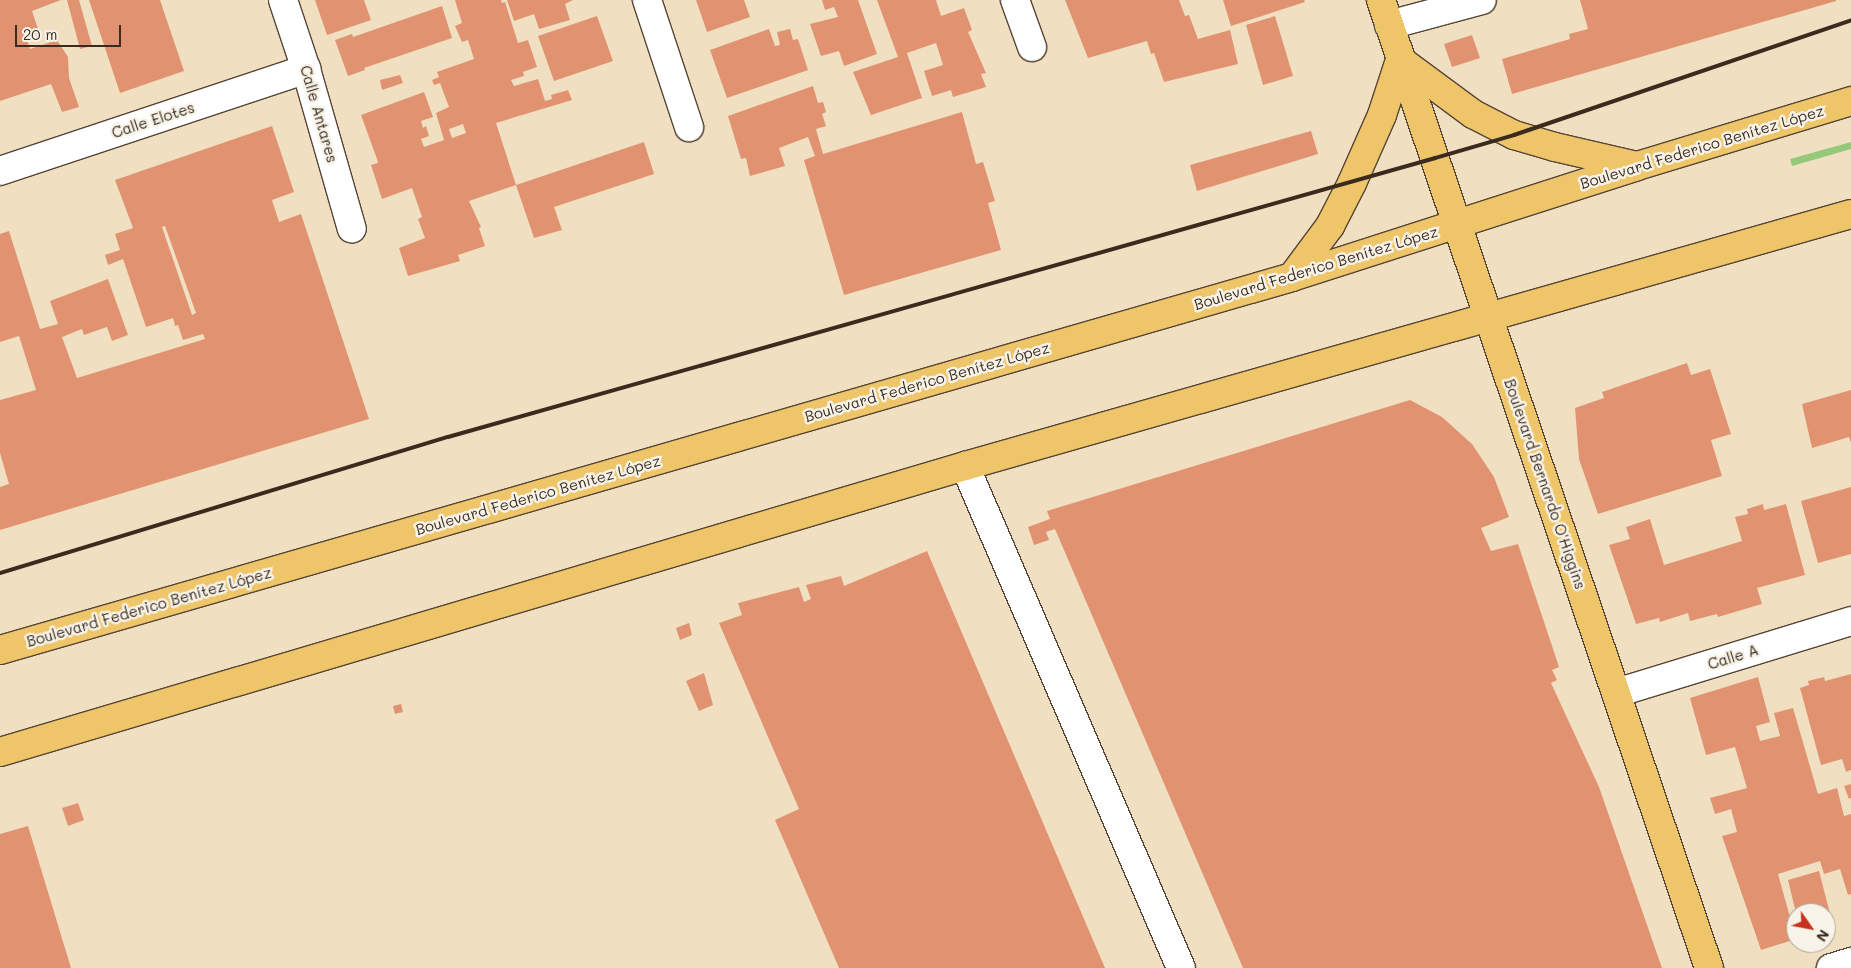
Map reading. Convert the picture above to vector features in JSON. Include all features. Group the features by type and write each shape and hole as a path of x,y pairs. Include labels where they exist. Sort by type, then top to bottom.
{"main road":[{"name":"Boulevard Bernardo O'Higgins","path":"1385,12 1710,968"},
{"path":"1292,277 1330,226 1352,183 1382,115 1400,60 1473,114 1514,135 1555,147 1637,166"},
{"name":"Boulevard Federico Benítez López","path":"0,650 1292,277 1637,166 1851,101"},
{"path":"0,752 965,466 1851,214"}],"street":[{"name":"Calle Antares","path":"283,0 306,69 352,229"},
{"path":"647,0 689,127"},
{"path":"1015,0 1032,47"},
{"path":"1385,12 1482,0"},
{"name":"Calle Elotes","path":"0,171 306,69"},
{"path":"965,466 1181,968"},
{"name":"Calle A","path":"1616,693 1851,621"},
{"path":"1831,968 1851,962"}],"green space":[{"path":"1851,142 1851,149 1792,166 1790,159"}],"building":[{"path":"0,0 61,0 32,11 38,29 35,34 26,37 30,49 57,40 68,57 69,78 79,107 62,112 51,84 0,101"},
{"path":"67,0 79,0 92,46 80,49"},
{"path":"89,0 160,0 184,71 120,93"},
{"path":"315,0 364,0 371,20 327,35"},
{"path":"455,0 501,0 502,3 505,2 518,43 528,40 537,67 523,72 524,76 511,80 514,86 538,79 545,101 552,99 551,95 568,90 572,100 496,123 516,185 469,201 481,227 479,228 485,246 458,255 460,261 408,276 399,248 425,238 418,219 422,217 412,188 382,199 371,165 378,163 377,159 361,115 424,92 433,117 421,121 423,128 426,126 429,136 421,139 424,147 444,140 436,113 449,107 440,83 434,85 432,80 439,77 437,72 474,59 468,40 462,42 455,26 462,23","holes":["463,124 466,133 452,138 449,129"]},
{"path":"507,0 573,0 565,4 570,20 539,29 534,14 514,21"},
{"path":"696,0 744,0 750,17 707,32"},
{"path":"822,0 858,0 877,54 844,66 839,51 821,56 810,24 838,17 834,7 825,10"},
{"path":"877,0 936,0 941,16 964,8 972,30 968,32 986,73 981,74 986,87 953,97 951,90 932,96 924,71 943,65 936,43 907,53 922,98 871,115 853,72 898,57"},
{"path":"1065,0 1179,0 1185,16 1189,15 1198,39 1230,30 1238,64 1164,82 1154,53 1151,54 1147,41 1088,58"},
{"path":"1223,0 1304,0 1305,2 1231,26"},
{"path":"1580,0 1836,1 1512,94 1502,59 1570,39 1569,34 1588,29"},
{"path":"442,6 452,38 364,68 365,70 348,76 335,40 352,34 353,37"},
{"path":"597,16 613,61 554,81 538,36"},
{"path":"1275,16 1293,76 1263,85 1246,25"},
{"path":"769,29 775,46 780,45 777,32 790,29 793,40 798,39 808,70 727,98 710,50"},
{"path":"1472,35 1480,58 1452,67 1444,44"},
{"path":"400,75 403,83 382,90 380,80"},
{"path":"813,86 818,103 823,102 826,112 822,114 826,126 816,129 823,154 962,112 976,164 983,162 995,201 988,203 1001,250 844,295 804,160 815,156 808,137 779,148 785,166 750,176 746,158 741,159 728,116"},
{"path":"272,126 294,192 272,200 279,222 301,214 369,419 0,530 0,487 9,484 0,453 0,400 36,390 19,336 0,342 0,234 9,231 40,329 58,324 50,301 108,279 128,335 112,341 107,327 84,335 82,329 62,337 77,378 205,339 203,334 183,340 178,325 175,326 173,318 146,327 123,259 108,265 105,255 120,250 115,234 133,228 115,180","holes":["165,226 196,313 192,315 162,227"]},
{"path":"1311,131 1318,154 1197,191 1190,165"},
{"path":"644,142 654,174 554,207 562,230 534,238 516,185"},
{"path":"1687,363 1691,375 1710,369 1731,434 1711,440 1722,476 1598,514 1579,459 1575,408 1604,398 1602,392"},
{"path":"1851,390 1851,443 1849,437 1812,448 1802,404"},
{"path":"1410,400 1442,417 1472,444 1494,477 1509,517 1481,528 1491,551 1518,544 1559,667 1552,670 1557,680 1551,683 1599,787 1662,968 1243,968 1055,529 1046,532 1049,540 1034,545 1028,527 1050,519 1047,511"},
{"path":"1851,487 1851,554 1818,563 1801,501"},
{"path":"1763,504 1764,510 1786,504 1805,575 1757,588 1762,604 1718,617 1717,614 1690,621 1688,613 1660,622 1659,618 1636,624 1609,545 1630,539 1626,527 1650,519 1664,565 1742,541 1735,517 1748,514 1747,509"},
{"path":"927,551 1105,968 839,968 775,820 799,809 719,623 742,615 738,603 799,587 804,602 811,599 806,585 841,576 844,586"},
{"path":"689,623 692,635 680,640 676,628"},
{"path":"704,673 713,705 699,711 686,681"},
{"path":"1851,674 1851,770 1846,772 1842,759 1821,765 1800,688 1809,685 1808,681 1824,677 1825,681"},
{"path":"1758,677 1770,722 1756,726 1760,741 1780,736 1774,713 1793,708 1818,794 1837,788 1844,816 1851,814 1851,894 1848,895 1840,869 1824,874 1820,861 1778,874 1786,903 1786,942 1761,950 1722,836 1737,832 1731,809 1715,814 1710,798 1747,788 1735,747 1706,755 1690,698"},
{"path":"401,704 403,712 395,714 393,706"},
{"path":"1851,784 1851,798 1849,799 1844,786"},
{"path":"78,803 84,820 68,826 62,808"},
{"path":"28,826 71,968 0,968 0,834"},
{"path":"1819,871 1827,903 1794,903 1788,880"}],"railway":[{"path":"0,573 448,437 1514,135 1851,20"}]}
